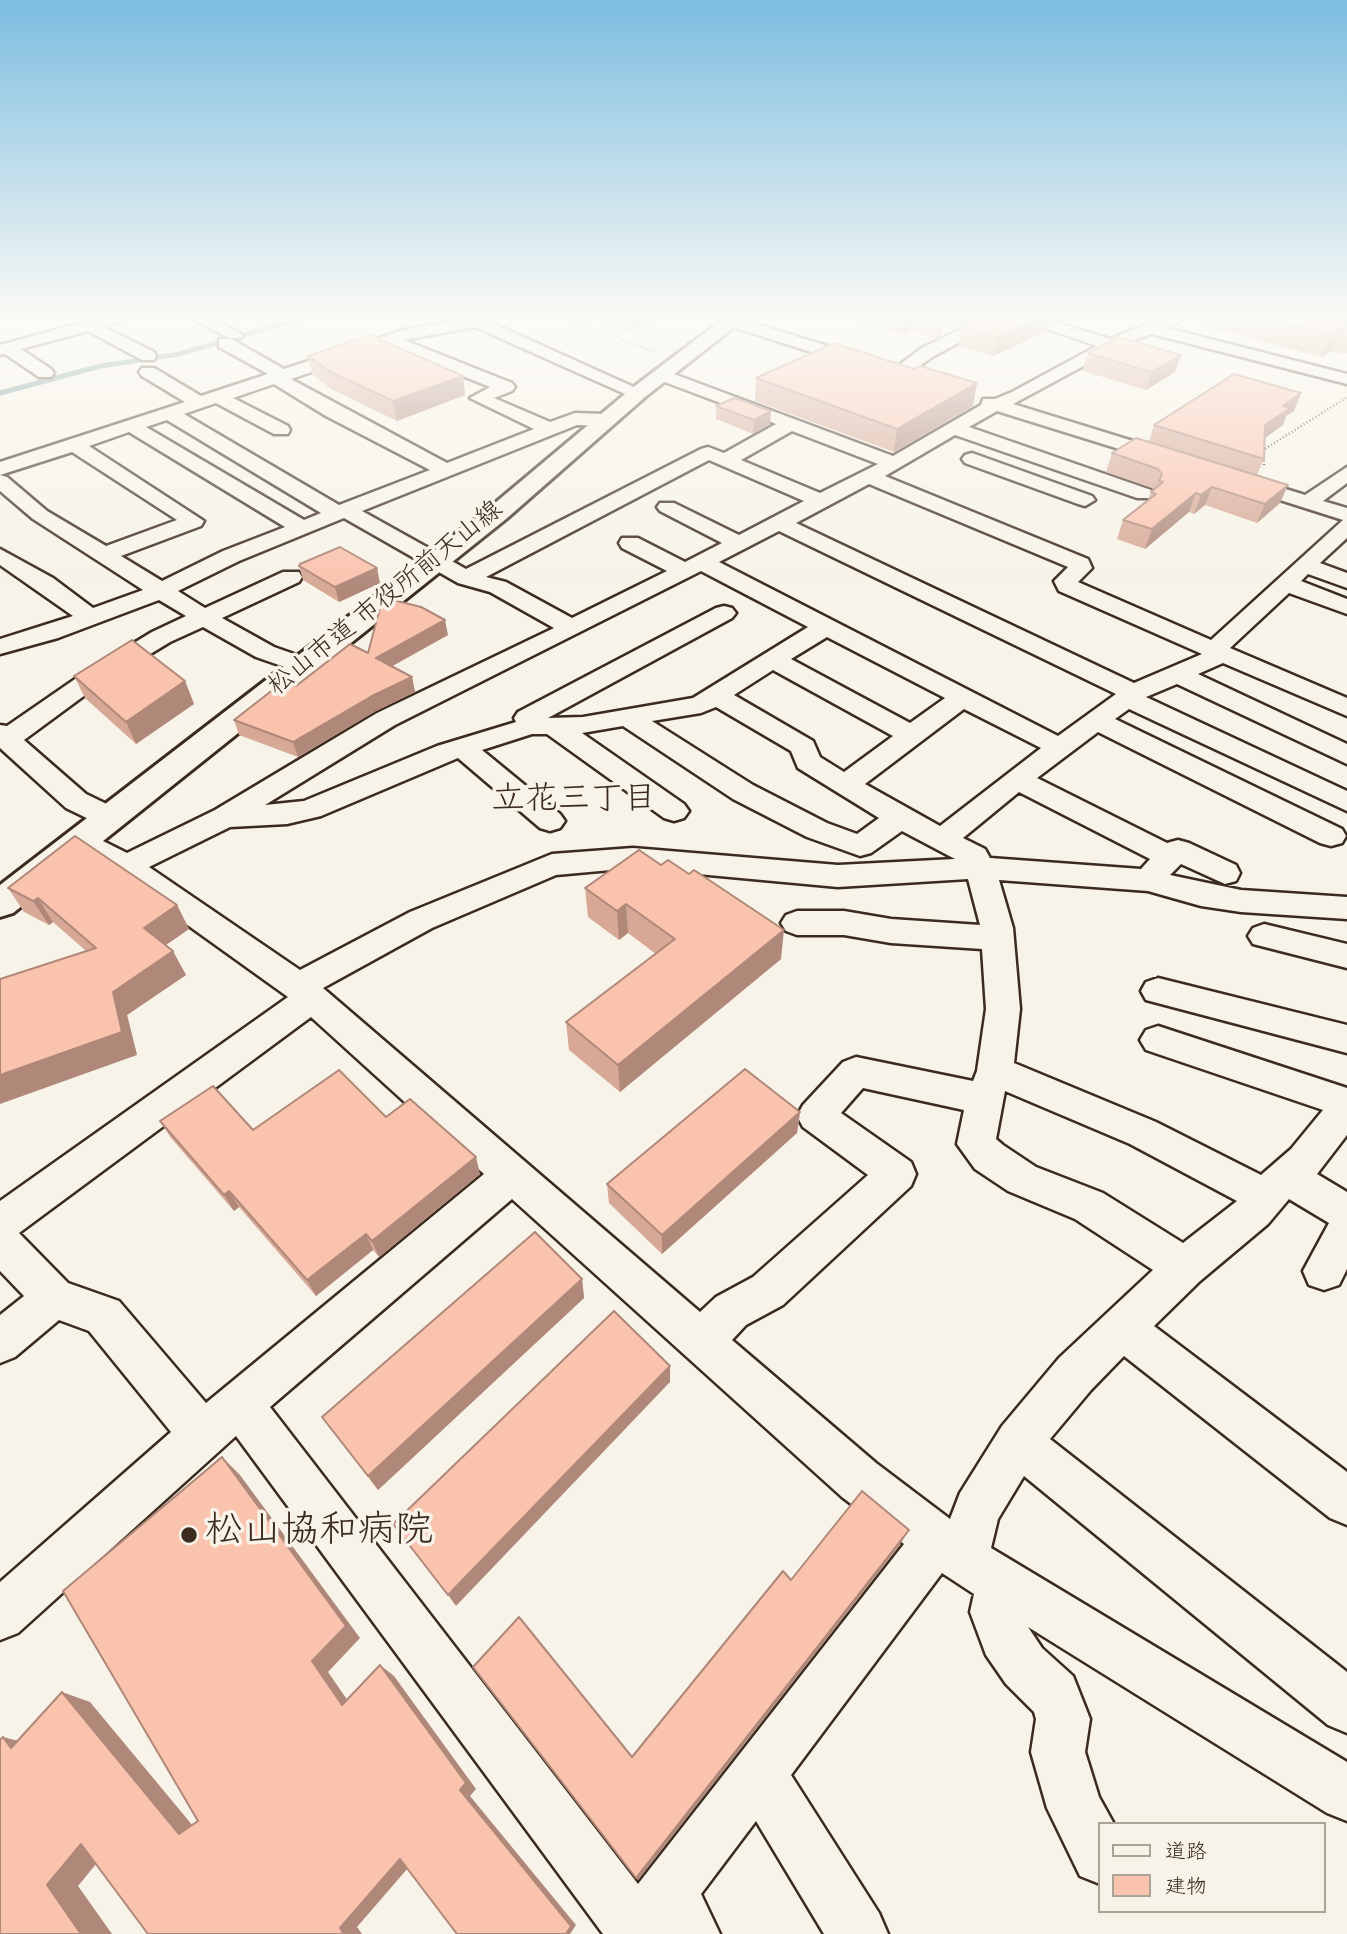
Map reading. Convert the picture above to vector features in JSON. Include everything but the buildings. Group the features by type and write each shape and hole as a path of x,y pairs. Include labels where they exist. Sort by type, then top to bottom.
{"street":[{"path":"0,469 74,439 130,427 191,407"},
{"path":"238,407 281,430"},
{"path":"325,407 445,470"},
{"path":"500,407 550,429"},
{"name":"松山市道 市役所前天山線","path":"0,904 438,561 621,407"},
{"path":"753,407 790,425 894,463"},
{"path":"126,866 225,817 386,719 779,523 894,463 992,407"},
{"path":"1003,407 1184,464"},
{"path":"103,412 301,527"},
{"path":"171,414 341,512 467,578 498,587 572,628"},
{"path":"0,647 161,591 231,556 575,419 605,420"},
{"path":"726,460 790,425"},
{"path":"953,428 1144,494"},
{"path":"74,439 193,521 103,555"},
{"path":"928,443 1085,500"},
{"path":"467,578 708,453 821,501"},
{"path":"1307,503 1347,473"},
{"path":"868,476 1080,564 1082,568 1065,581 1067,586 1347,708"},
{"path":"1223,476 1347,515"},
{"path":"0,481 40,515 161,591 265,652 305,666"},
{"path":"667,507 739,543"},
{"path":"779,523 1130,696 1342,818"},
{"path":"943,839 1017,779 1130,696 1180,675 1218,652 1347,526"},
{"path":"630,543 693,566 825,627 1060,748"},
{"path":"0,556 46,583 90,617"},
{"path":"1306,566 1347,580"},
{"path":"291,577 203,616 87,682 3,736 76,801 126,866 305,992 514,1173 859,1480 967,1559 1347,1793"},
{"path":"1287,584 1347,607"},
{"path":"674,811 544,726 527,718 724,613"},
{"path":"225,817 287,814 311,809 462,747 544,726 630,719 685,710 718,697 771,659 825,627"},
{"path":"771,659 911,735"},
{"path":"1180,675 1347,755"},
{"path":"718,697 803,747 808,762 900,818 974,856 981,868 998,938 1003,1009 976,1144 989,1157 1022,1179 1089,1206 1185,1267"},
{"path":"846,784 963,697"},
{"path":"630,719 743,792 817,830 860,846 900,818"},
{"path":"1097,721 1342,818"},
{"path":"462,747 550,821"},
{"path":"1017,779 1224,873"},
{"path":"1148,880 1177,850"},
{"path":"0,1224 305,992 422,920 552,865 633,858 838,876 981,868 1148,880 1200,895 1241,901 1347,908"},
{"path":"797,923 844,922 891,931 998,938"},
{"path":"1264,936 1347,956"},
{"path":"1158,991 1347,1039"},
{"path":"1098,1852 1075,1808 1058,1752 1063,1719 1054,1695 1024,1666 1004,1637 995,1612 967,1559 977,1510 1018,1442 1075,1374 1185,1267 1254,1211 1276,1186 1305,1161 1347,1105 1158,1040"},
{"path":"701,1340 731,1311 768,1291 897,1174 816,1116 856,1072 989,1085 1143,1133 1347,1213"},
{"path":"0,1615 222,1419 514,1173"},
{"path":"1324,1271 1347,1230"},
{"path":"0,1242 54,1298 104,1316 222,1419 659,1923 759,1774 916,1571 967,1559"},
{"path":"0,1342 54,1298"},
{"path":"1122,1328 1347,1501"},
{"path":"1018,1442 1347,1706"},
{"path":"759,1774 858,1934"}],"path":[{"path":"1249,484 1264,470 1263,450 1312,417 1335,407"}],"place":[{"name":"松山協和病院","path":"189,1535"}],"district":[{"name":"立花三丁目","path":"574,803"}]}
